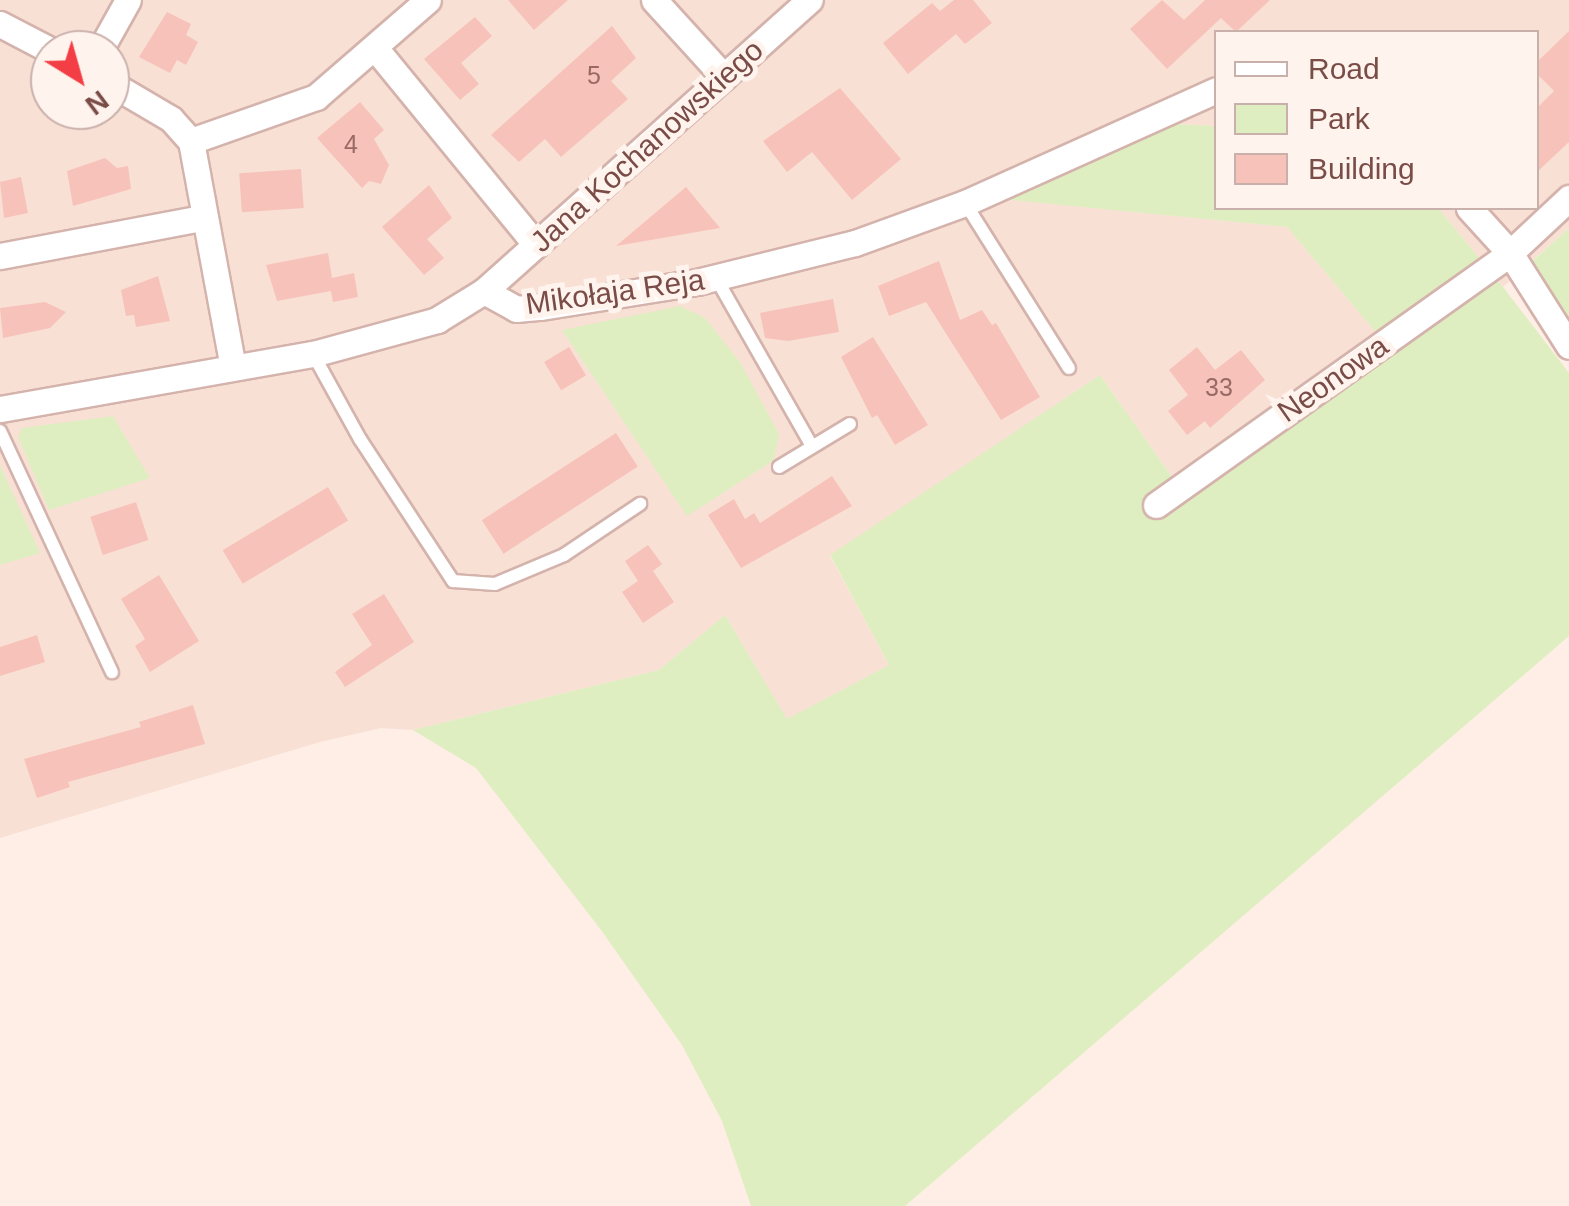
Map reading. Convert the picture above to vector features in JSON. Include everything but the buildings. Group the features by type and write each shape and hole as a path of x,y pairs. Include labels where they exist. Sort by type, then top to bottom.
{"street":[{"path":"111,30 128,0"},
{"path":"191,142 316,97 428,0"},
{"path":"654,0 724,77"},
{"name":"Jana Kochanowskiego","path":"484,291 810,0"},
{"path":"0,24 30,40"},
{"path":"375,48 536,245"},
{"name":"Mikołaja Reja","path":"0,409 314,354 437,320 484,291 516,309 716,278 855,244 965,203 1214,91"},
{"path":"130,94 171,119 191,142 202,218 233,367"},
{"name":"Neonowa","path":"1156,505 1510,253 1569,198"},
{"path":"1471,210 1510,253 1569,346"},
{"path":"0,256 202,218"}],"lane":[{"path":"965,203 1069,368"},
{"path":"716,278 812,446"},
{"path":"314,354 360,440 453,581 495,584 564,555 640,504"},
{"path":"779,467 850,424"},
{"path":"0,431 112,672"}],"shaded area":[{"path":"0,0 1569,0 1569,228 1503,287 1440,210 1539,210 1539,30 1214,30 1214,126 1171,124 1005,199 1287,227 1385,343 1187,498 1100,375 830,556 889,665 787,720 725,615 659,670 413,730 381,728 320,742 0,838"}],"green space":[{"path":"1171,124 1214,126 1214,210 1440,210 1569,373 1569,636 905,1206 751,1206 722,1121 682,1045 601,930 476,768 413,730 659,670 725,615 787,719 889,665 830,555 1100,375 1187,498 1384,342 1287,227 1002,199"},
{"path":"1569,228 1569,320 1528,265"},
{"path":"680,306 705,318 740,362 779,434 774,460 687,516 562,330"},
{"path":"113,416 150,478 49,510 18,437 22,428"},
{"path":"0,465 40,553 0,565"}]}
